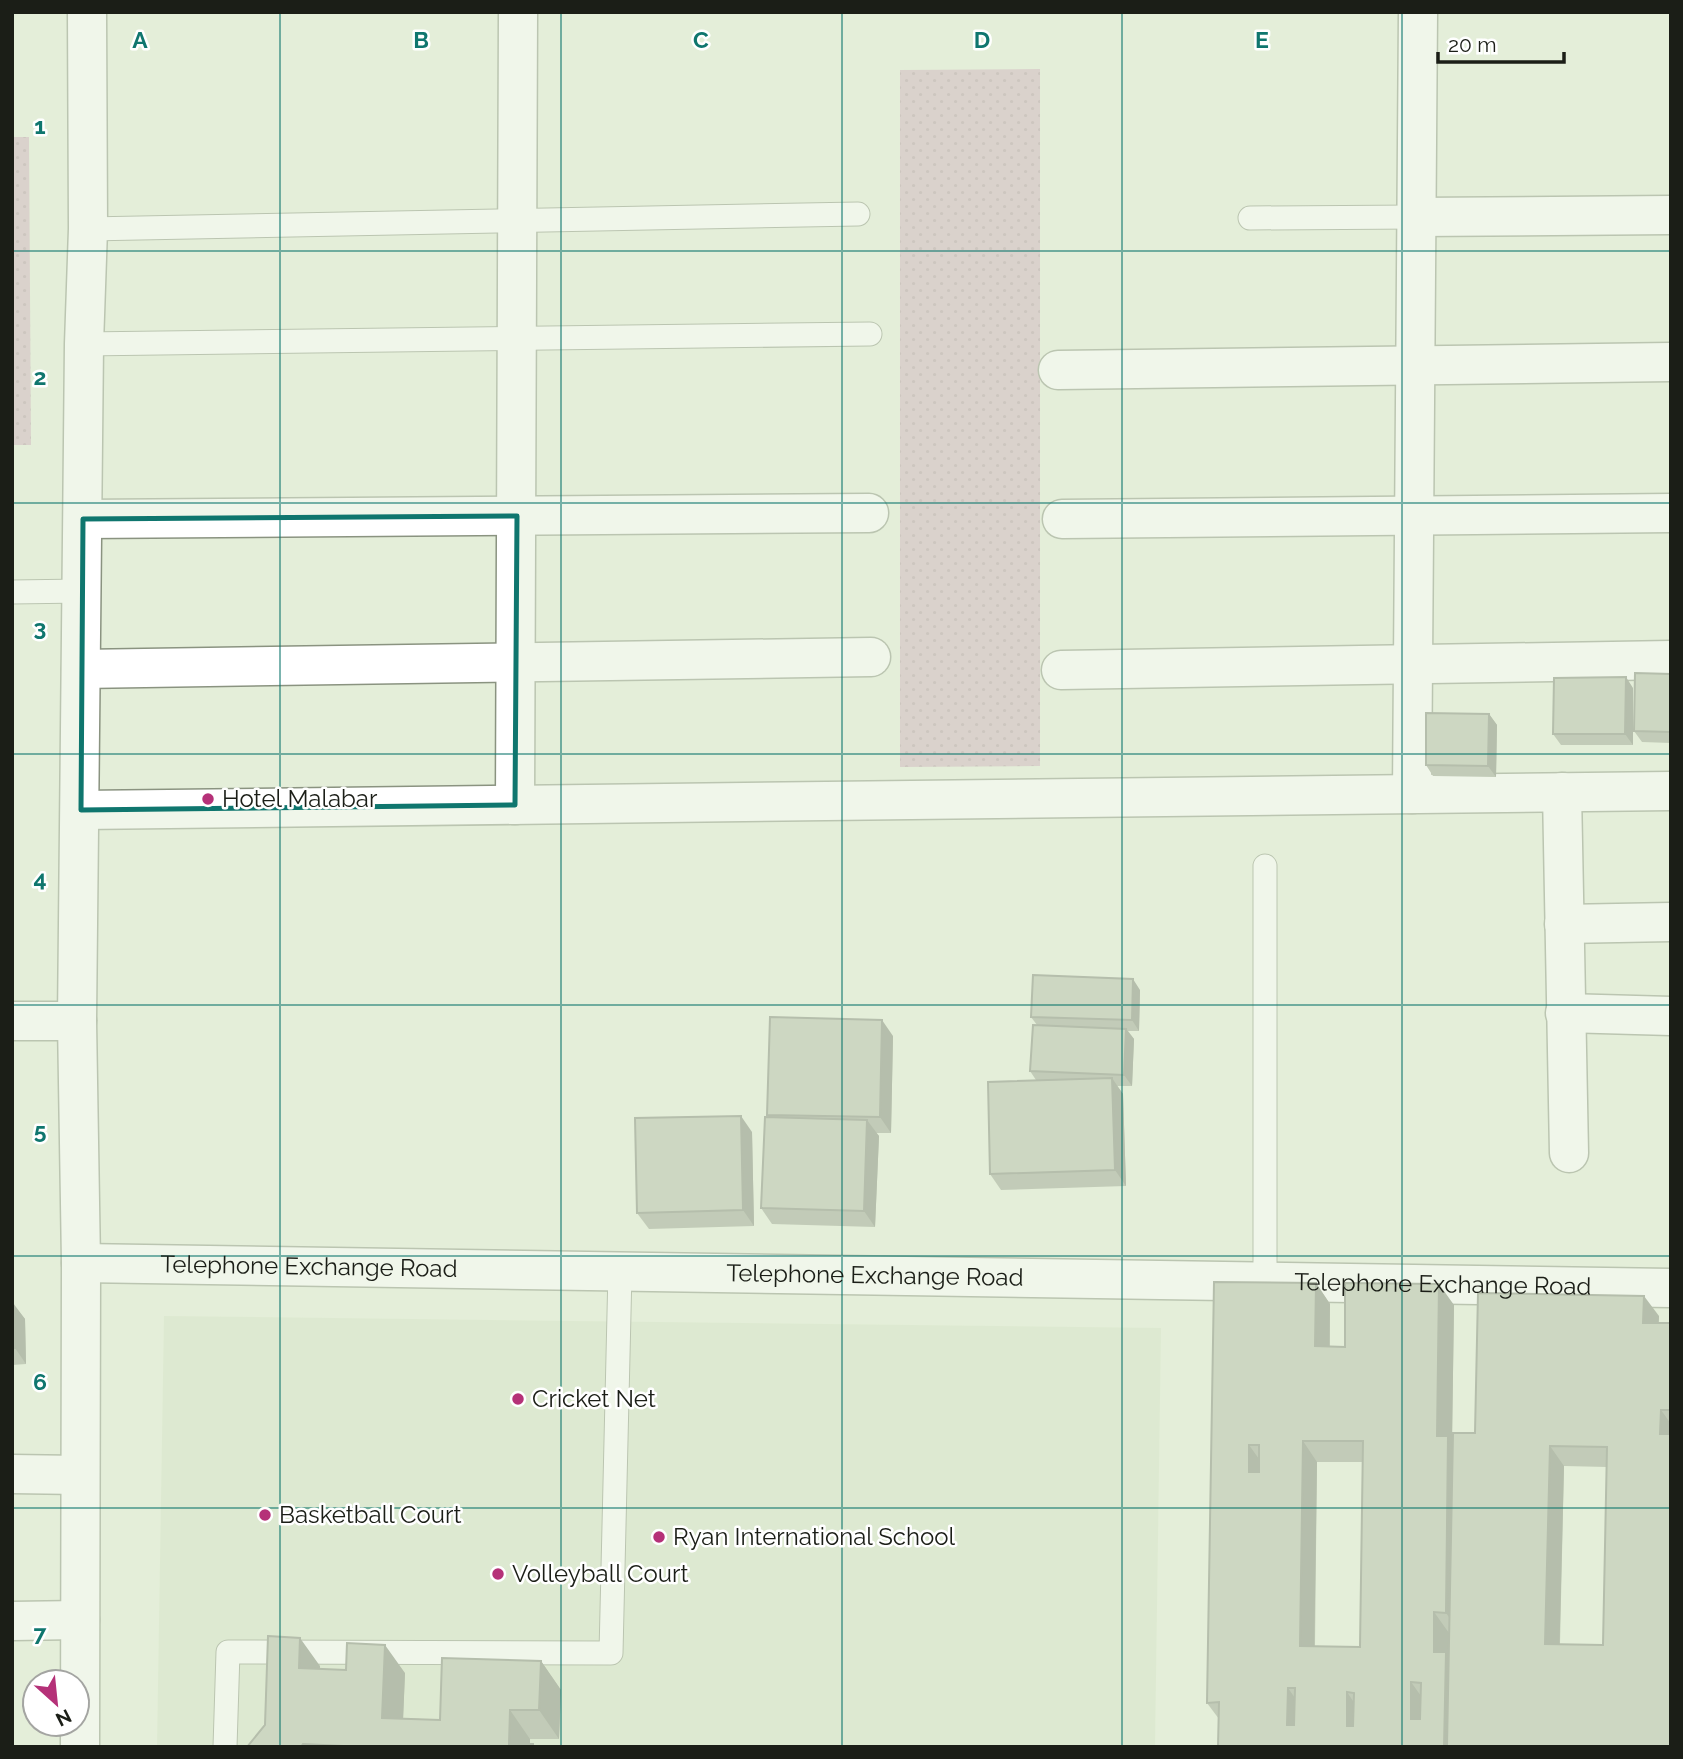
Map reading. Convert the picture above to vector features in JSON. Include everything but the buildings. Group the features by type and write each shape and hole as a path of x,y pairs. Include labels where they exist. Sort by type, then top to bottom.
{"street":[{"path":"80,1747 81,1263 77,1021 84,344 88,229 87,12"},
{"path":"515,805 518,12"},
{"path":"1412,794 1418,12"},
{"path":"1416,217 1671,215"},
{"path":"1058,370 1671,362"},
{"path":"82,519 869,513"},
{"path":"1062,519 1671,513"},
{"path":"82,669 872,657"},
{"path":"1062,670 1671,660"},
{"path":"80,810 1671,791"},
{"path":"1562,792 1569,1153"},
{"path":"1564,924 1671,922"},
{"path":"1565,1013 1671,1016"},
{"path":"12,1021 77,1021"},
{"name":"Telephone Exchange Road","path":"81,1263 1671,1287"},
{"path":"12,1474 80,1475"},
{"path":"12,1621 80,1620"}],"lane":[{"path":"88,229 858,214"},
{"path":"1250,218 1416,217"},
{"path":"84,344 870,334"},
{"path":"12,592 82,591"},
{"path":"1265,866 1265,1282"},
{"path":"225,1747 228,1652 611,1653 620,1271"}],"highlighted area":[{"path":"517,516 515,805 81,810 83,519"}],"shaded area":[{"path":"1040,69 1040,766 900,767 900,70"},
{"path":"12,137 29,137 31,445 12,445"},
{"name":"Ryan International School","path":"164,1316 1161,1328 1155,1747 157,1747"}],"place":[{"name":"Hotel Malabar","path":"208,799"},
{"name":"Cricket Net","path":"518,1399"},
{"name":"Basketball Court","path":"265,1515"},
{"name":"Ryan International School","path":"659,1537"},
{"name":"Volleyball Court","path":"498,1574"}]}
